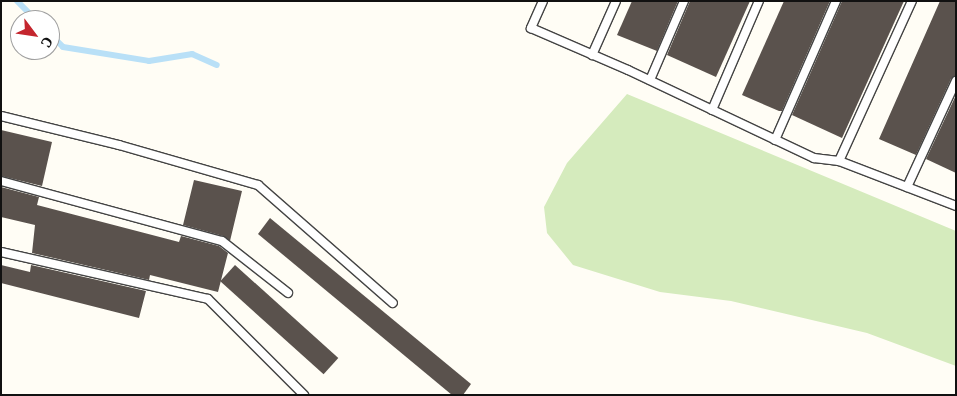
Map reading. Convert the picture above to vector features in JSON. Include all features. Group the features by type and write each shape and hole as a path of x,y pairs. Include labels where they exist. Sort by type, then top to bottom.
{"lane":[{"path":"543,1 532,28 650,80 814,158 839,161 956,206"},
{"path":"592,55 616,1"},
{"path":"650,80 684,1"},
{"path":"712,110 759,1"},
{"path":"775,140 836,1"},
{"path":"839,161 912,1"},
{"path":"907,187 956,81"},
{"path":"1,116 118,145 258,185 393,303"},
{"path":"1,181 222,241 288,293"},
{"path":"1,252 208,300 304,395"}],"green space":[{"path":"627,94 956,231 956,366 867,333 731,301 660,292 573,265 547,233 544,207 567,163"}],"building":[{"path":"632,1 678,1 657,51 617,35"},
{"path":"690,1 750,1 716,77 667,55"},
{"path":"784,1 830,1 782,111 779,111 742,95"},
{"path":"842,1 904,1 842,138 792,115"},
{"path":"940,1 956,1 956,75 951,79 916,155 879,139"},
{"path":"956,95 956,173 926,159"},
{"path":"1,130 52,142 42,186 1,176"},
{"path":"194,180 242,191 230,241 223,236 183,225"},
{"path":"1,187 39,197 37,205 179,242 181,236 219,246 228,253 218,292 150,275 149,280 32,253 35,225 1,217"},
{"path":"270,218 471,384 463,395 452,395 258,234"},
{"path":"1,265 30,272 31,265 146,291 139,318 1,283"},
{"path":"235,265 338,358 324,374 220,281"}],"waterway":[{"path":"17,1 26,10"},
{"path":"60,44 63,47 149,61 192,54 217,65"}]}
